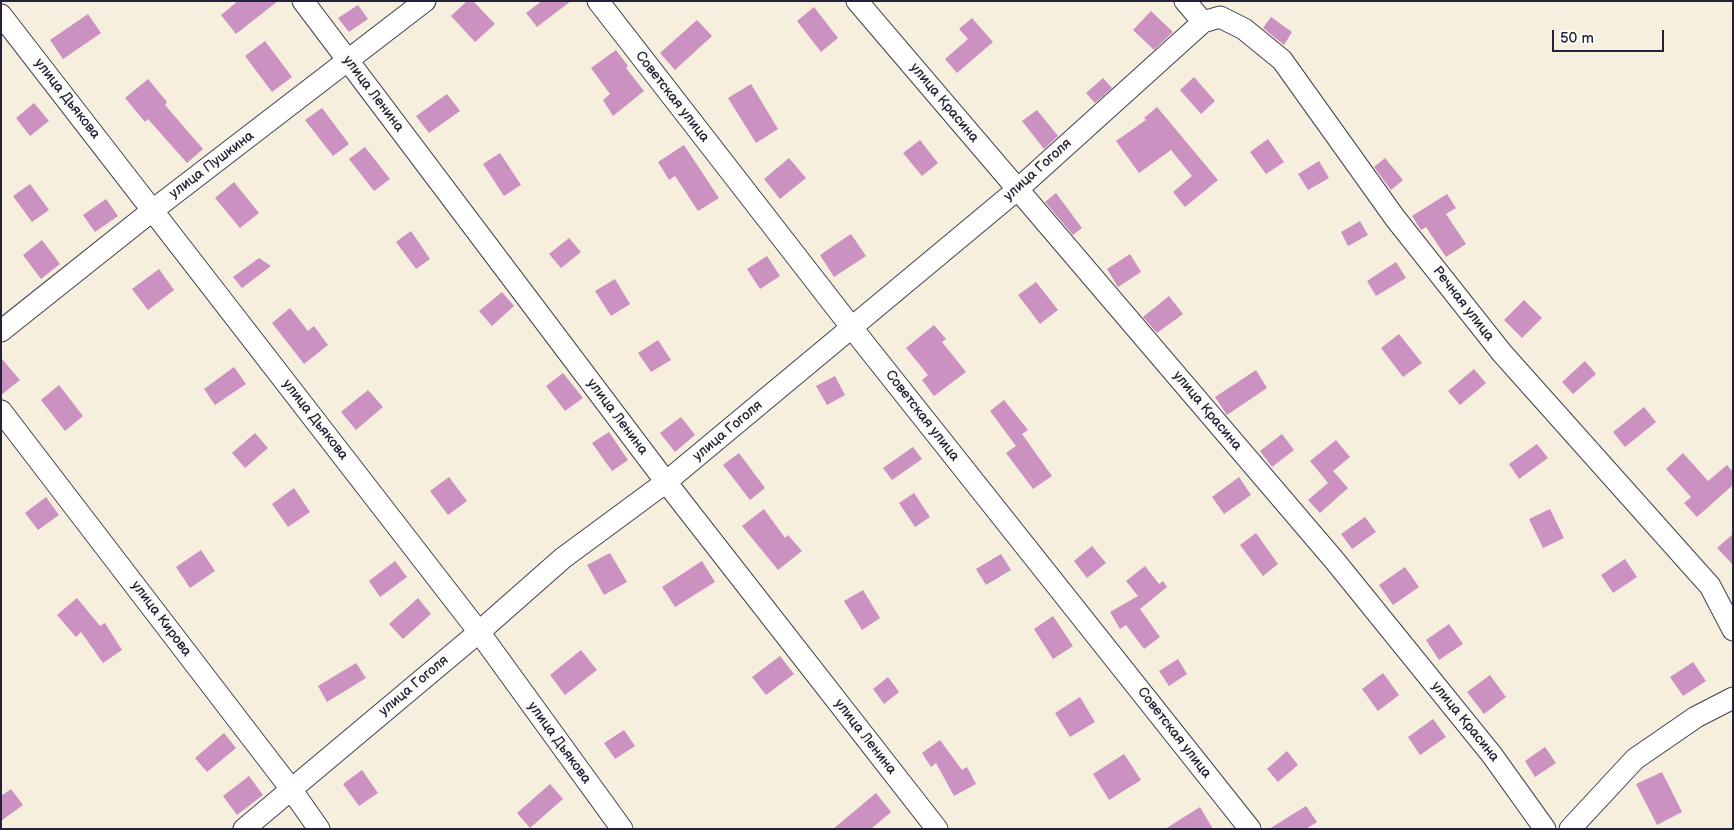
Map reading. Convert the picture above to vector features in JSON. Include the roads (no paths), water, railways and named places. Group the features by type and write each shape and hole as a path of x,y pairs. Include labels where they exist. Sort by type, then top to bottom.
{"street":[{"name":"улица Ленина","path":"303,1 666,482 937,829"},
{"name":"улица Пушкина","path":"1,331 153,210 425,1"},
{"name":"Советская улица","path":"598,1 852,328 1250,829"},
{"name":"улица Красина","path":"858,1 1335,560 1492,755 1545,829"},
{"path":"1185,1 1203,22"},
{"name":"улица Дьякова","path":"1,15 478,632 622,829"},
{"name":"Речная улица","path":"1203,22 1220,17 1244,29 1282,60 1407,233 1502,353 1710,586 1733,630"},
{"name":"улица Гоголя","path":"244,829 563,558 666,482 1018,190 1203,22"},
{"name":"улица Кирова","path":"1,411 291,789 319,829"},
{"path":"1570,829 1635,759 1696,717 1733,698"}]}
